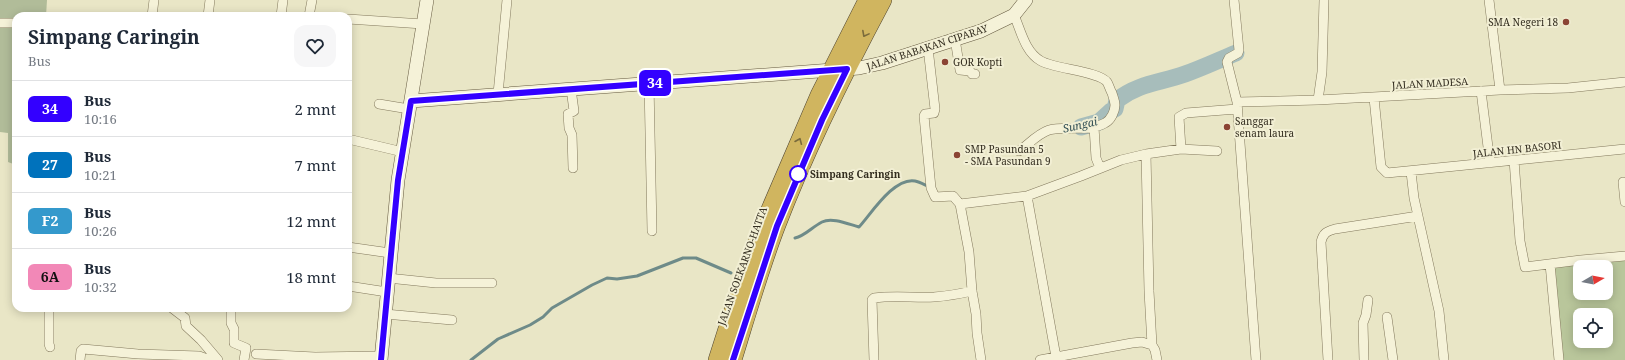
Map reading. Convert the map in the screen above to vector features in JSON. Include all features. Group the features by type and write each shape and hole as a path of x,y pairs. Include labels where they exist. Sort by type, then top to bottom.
{"highway":[{"name":"JALAN SOEKARNO-HATTA","path":"733,360 777,226 822,120 839,69 867,0"},
{"name":"JALAN SOEKARNO-HATTA","path":"717,360 739,291 761,230 784,177 839,69 883,0"},
{"name":"JALAN SOEKARNO-HATTA","path":"709,360 754,227 766,201 784,177"}],"street":[{"path":"152,12 154,0"},
{"path":"208,12 210,0"},
{"path":"282,12 283,0"},
{"path":"310,12 312,0"},
{"path":"256,354 381,358 390,253 403,152 427,0"},
{"path":"498,94 507,0"},
{"name":"JALAN BABAKAN CIPARAY","path":"410,105 498,94 839,69 877,64 981,31 1014,15 1026,0"},
{"path":"1234,0 1239,50 1238,53 1229,58 1227,62 1237,105 1244,218 1256,360"},
{"path":"1318,100 1322,72 1324,0"},
{"path":"1489,0 1500,90"},
{"path":"1014,15 1028,49 1041,61 1082,71 1105,80 1108,83 1114,101 1111,118 1106,123 1094,127 1048,130 1019,151"},
{"path":"352,19 423,24"},
{"path":"0,23 12,23"},
{"path":"955,39 960,70 970,71 972,74 975,74"},
{"path":"928,48 935,109 934,113 925,114 924,116 932,194 937,198 954,196 960,204 969,252 972,291 981,360"},
{"name":"JALAN MADESA","path":"1181,149 1179,117 1181,115 1237,105 1500,90 1568,88 1625,82"},
{"path":"649,83 652,231"},
{"path":"571,89 574,111 568,114 569,128 572,135 573,168"},
{"path":"1481,91 1490,163"},
{"name":"JALAN HN BASORI","path":"1374,98 1381,167 1386,173 1411,172 1625,149"},
{"path":"379,104 410,105"},
{"path":"1094,127 1096,158 1100,168"},
{"path":"352,140 403,152"},
{"path":"960,204 1027,196 1121,160 1146,154 1181,149 1217,152"},
{"path":"1146,154 1149,291 1152,345 1155,350 1157,360"},
{"path":"1514,160 1524,265 1527,268 1555,263 1625,256"},
{"path":"1411,172 1414,198 1439,311 1444,360"},
{"path":"1623,182 1625,202"},
{"path":"1027,196 1056,357"},
{"path":"1328,359 1321,242 1323,235 1328,231 1335,229 1418,216"},
{"path":"352,247 390,253"},
{"path":"1555,263 1559,360"},
{"path":"388,278 436,283 492,283"},
{"path":"352,287 387,292"},
{"path":"874,360 872,300 874,298 896,295 934,297 972,291"},
{"path":"1364,360 1363,323 1366,315 1368,300"},
{"path":"49,312 50,346"},
{"path":"177,312 185,318 186,326 201,340 218,360"},
{"path":"231,312 230,323 234,329 234,343 246,348 244,360"},
{"path":"385,314 452,320"},
{"path":"1387,317 1393,360"},
{"path":"1040,360 1132,343 1142,342 1152,345"},
{"path":"80,360 81,351 83,349 138,357 199,356 210,360"}],"green space":[{"path":"0,0 47,0 46,12 12,12 12,164 8,162 8,133 0,132"},
{"path":"1625,257 1625,360 1562,360 1553,263 1573,261 1573,300 1613,300 1613,260 1589,260"}],"waterway":[{"name":"Sungai","path":"1081,127 1099,122 1115,109 1117,100 1133,90 1185,74 1236,53"},
{"path":"795,238 818,224 830,220 859,227 891,190 907,181 917,181 930,187"},
{"path":"471,360 498,339 530,325 543,317 552,308 607,278 617,279 637,276 683,258 696,258 731,273"}],"bus line":[{"name":"34","path":"381,360 398,180 411,101 847,69 807,152 777,226 733,360"}],"place":[{"name":"SMA Negeri 18","path":"1566,22"},
{"name":"GOR Kopti","path":"945,62"},
{"name":"Sanggar senam laura","path":"1227,127"},
{"name":"SMP Pasundan 5 - SMA Pasundan 9","path":"957,155"},
{"name":"Simpang Caringin","path":"798,174"}]}
